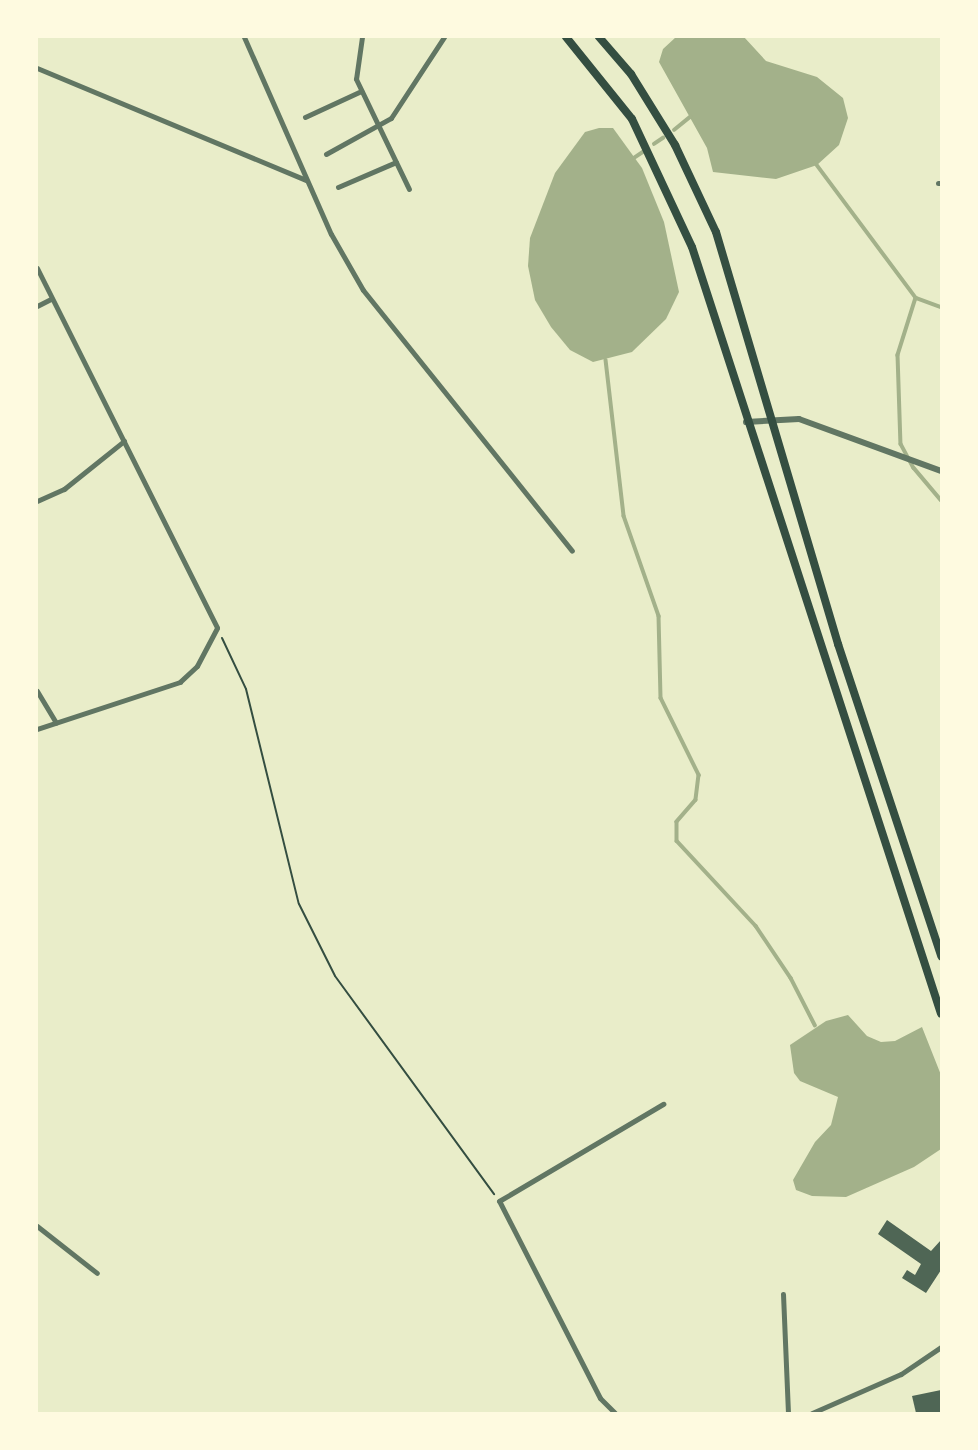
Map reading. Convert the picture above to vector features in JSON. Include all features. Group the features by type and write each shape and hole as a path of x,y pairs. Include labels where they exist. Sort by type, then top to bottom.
{"main road":[{"path":"566,37 611,90 655,161 692,247 746,422 811,608 941,1014"},
{"path":"599,37 631,74 696,185 716,232 838,644 941,956"}],"street":[{"path":"244,37 331,234 383,320 572,551"},
{"path":"362,37 355,66 361,91 409,189"},
{"path":"326,154 377,128 396,112 444,37"},
{"path":"37,68 306,180"},
{"path":"305,117 361,91"},
{"path":"338,187 396,162"},
{"path":"37,268 217,628 197,666 180,682 37,729"},
{"path":"37,306 51,299"},
{"path":"746,422 772,418 799,419 941,471"},
{"path":"37,501 64,489 124,441"},
{"path":"37,691 56,723"},
{"path":"615,1413 600,1398 499,1200 663,1104"},
{"path":"37,1226 97,1273"},
{"path":"783,1294 788,1413"},
{"path":"812,1413 901,1374 941,1347"}],"path":[{"path":"217,628 246,689 299,904 335,976 499,1200"}],"shaded area":[{"path":"676,37 744,37 766,61 817,77 843,98 848,118 839,145 817,165 776,179 713,172 707,148 659,62 663,49"},
{"path":"613,128 642,168 664,222 679,292 666,319 632,352 593,362 570,350 551,327 535,300 528,266 530,238 555,173 585,132"},
{"path":"848,1015 867,1036 881,1042 895,1041 922,1027 941,1075 941,1149 914,1167 846,1197 812,1196 796,1190 793,1180 815,1142 831,1125 838,1097 800,1081 794,1073 790,1045 826,1021"}],"building":[{"path":"887,1220 931,1251 941,1240 941,1270 926,1293 902,1278 907,1270 915,1275 921,1264 878,1234"},
{"path":"941,1390 941,1413 916,1413 912,1396"}],"waterway":[{"path":"674,130 690,117"},
{"path":"654,144 663,138"},
{"path":"634,158 643,152"},
{"path":"817,165 916,298 941,307"},
{"path":"916,298 898,355 901,444 914,468 941,500"},
{"path":"606,360 624,516 659,616 661,698 699,775 696,800 677,822 677,841 756,926 791,978 815,1025"}]}
